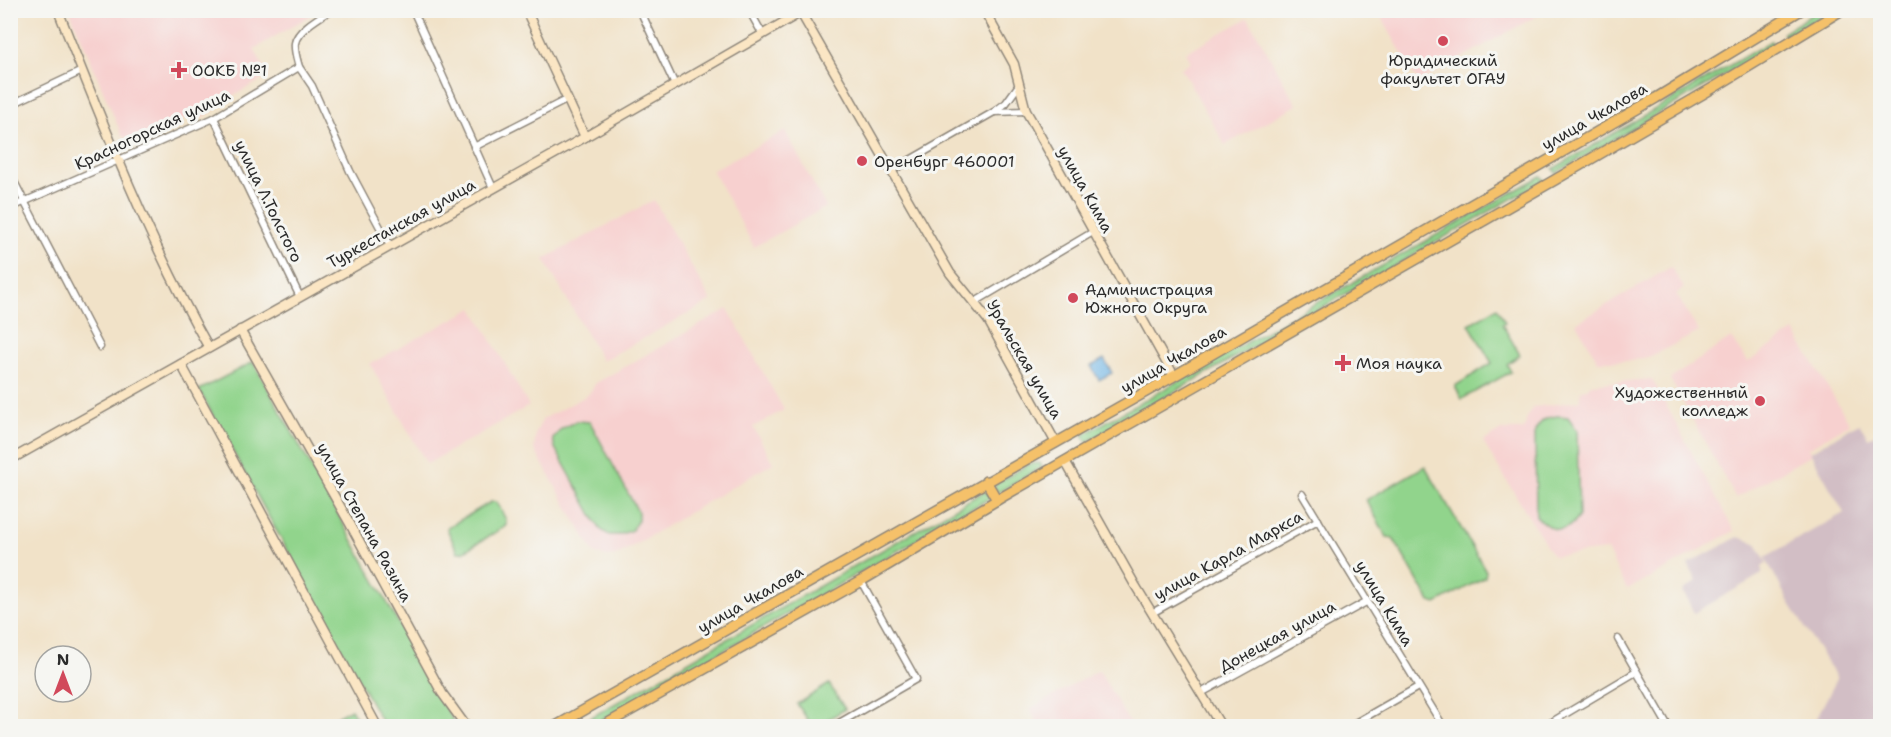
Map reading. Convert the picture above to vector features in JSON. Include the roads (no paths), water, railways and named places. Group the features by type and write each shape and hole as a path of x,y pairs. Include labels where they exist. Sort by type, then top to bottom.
{"main road":[{"path":"58,10 118,160 187,308 209,348"},
{"path":"526,10 585,137"},
{"name":"улица Кима","path":"984,10 1012,59 1026,111 1174,376"},
{"name":"улица Чкалова","path":"556,726 1543,164 1801,10"},
{"path":"603,726 861,581 997,500 1553,181 1842,10"},
{"name":"Туркестанская улица","path":"10,460 585,137 801,11"},
{"name":"Уральская улица","path":"801,11 950,273 988,320 1152,613 1221,726"},
{"path":"1772,29 1783,46"},
{"path":"1543,164 1553,181"},
{"name":"улица Степана Разина","path":"240,330 344,512 442,693 466,726"},
{"path":"181,364 377,726"},
{"path":"986,482 997,500"}],"street":[{"path":"331,10 295,40 295,53 299,67 312,86 350,171 390,246"},
{"path":"413,10 493,188"},
{"path":"640,10 675,85"},
{"path":"749,10 762,35"},
{"name":"Красногорская улица","path":"10,208 214,118 299,67"},
{"path":"10,105 82,71"},
{"path":"891,171 994,112 1006,103 1020,84"},
{"path":"474,147 566,100"},
{"path":"994,112 1026,111"},
{"name":"улица Л.Толстого","path":"214,118 300,297"},
{"path":"10,174 100,347"},
{"path":"975,302 1093,232"},
{"name":"улица Кима","path":"1302,494 1443,726"},
{"name":"улица Карла Маркса","path":"1152,613 1318,520"},
{"path":"834,726 916,679 861,581"},
{"name":"Донецкая улица","path":"1201,693 1366,602"},
{"path":"1618,639 1668,726"},
{"path":"1545,726 1636,672"},
{"path":"1350,726 1418,687"}],"water":[{"path":"1104,359 1112,373 1099,380 1091,366"}],"place":[{"name":"Юридический факультет ОГАУ","path":"1443,41"},
{"name":"ООКБ №1","path":"179,70"},
{"name":"Оренбург 460001","path":"862,161"},
{"name":"Администрация Южного Округа","path":"1073,298"},
{"name":"Моя наука","path":"1343,363"},
{"name":"Художественный колледж","path":"1760,401"}]}
